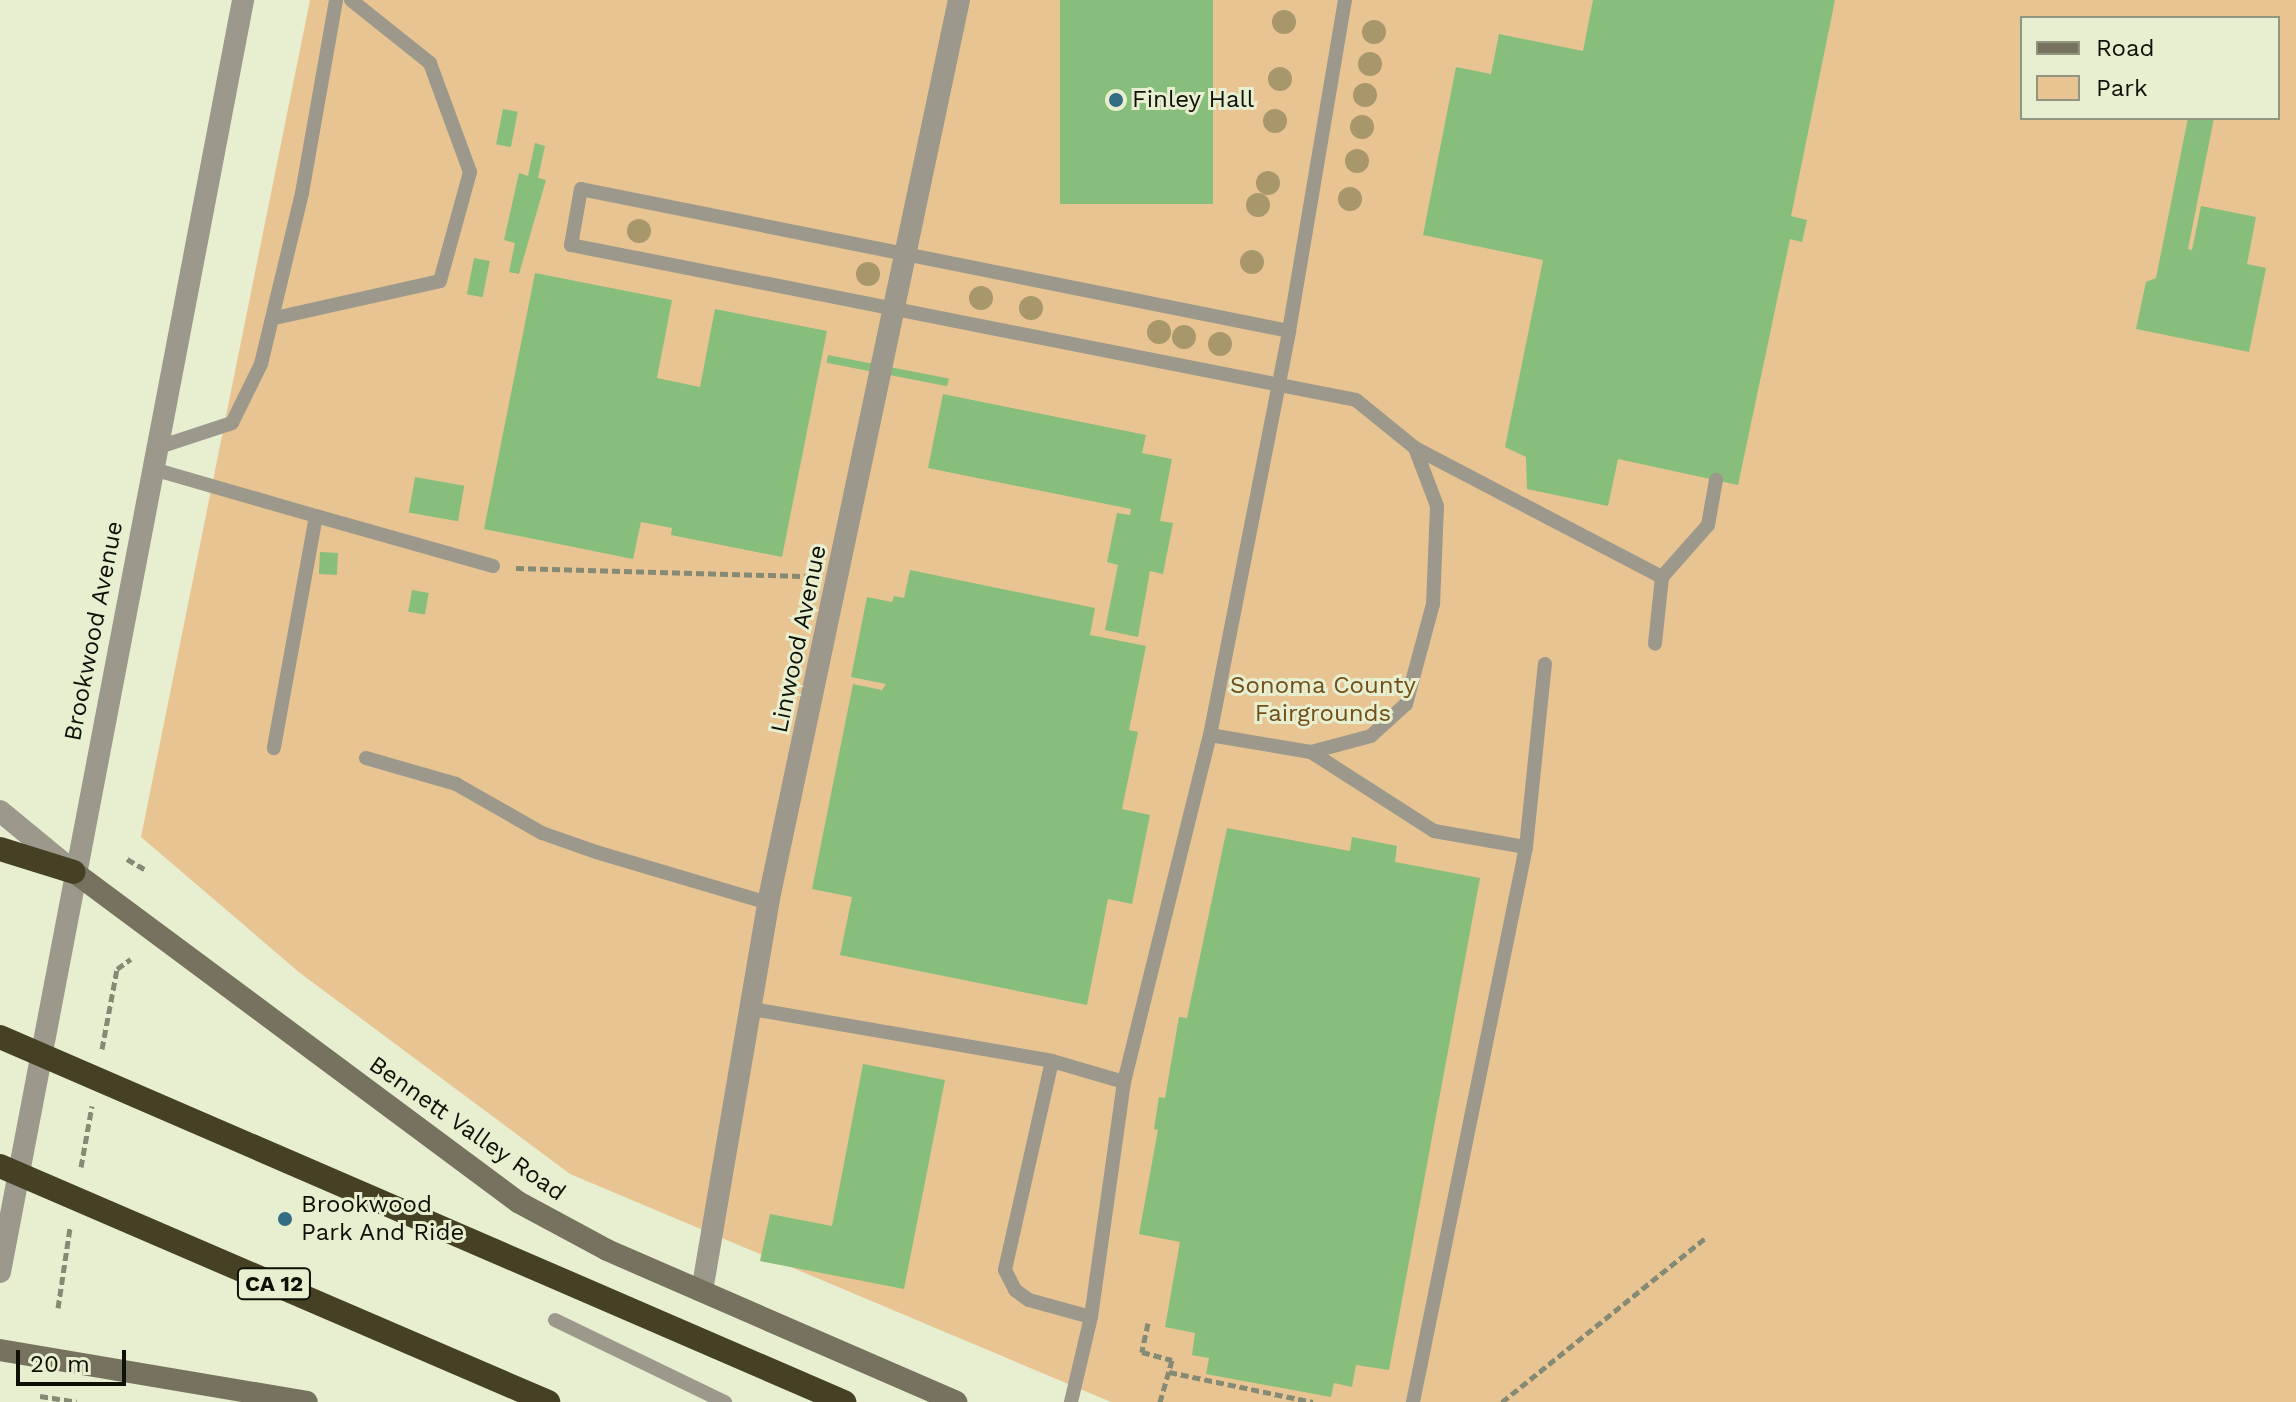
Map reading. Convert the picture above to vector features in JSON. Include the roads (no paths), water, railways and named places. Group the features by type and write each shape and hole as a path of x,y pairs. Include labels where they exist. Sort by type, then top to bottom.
{"highway":[{"path":"0,849 74,872"},
{"path":"0,1037 844,1402"},
{"name":"CA 12","path":"0,1166 548,1402"}],"main road":[{"name":"Bennett Valley Road","path":"74,872 518,1202 607,1250 956,1402"},
{"path":"0,1350 307,1402"}],"street":[{"name":"Brookwood Avenue","path":"0,1272 243,0"},
{"name":"Linwood Avenue","path":"702,1291 768,903 898,306 906,251 959,0"},
{"name":"Bennett Valley Road","path":"0,811 74,872"}],"lane":[{"path":"155,458 232,423 261,364 275,318 336,0"},
{"path":"275,318 440,281 470,172 430,63 351,0"},
{"path":"1071,1402 1091,1317 1124,1082 1210,735 1289,331 1345,0"},
{"path":"1289,331 906,251 581,189 571,245 898,306 1356,400 1415,448 1662,577"},
{"path":"1311,752 1371,736 1406,704 1433,604 1437,506 1415,448"},
{"path":"155,458 316,516 493,566"},
{"path":"1655,644 1662,577 1708,525 1716,480"},
{"path":"274,748 316,516"},
{"path":"1413,1402 1526,847 1545,664"},
{"path":"1210,735 1311,752 1434,831 1526,847"},
{"path":"366,758 456,784 542,833 768,903"},
{"path":"752,1009 1052,1061 1124,1082"},
{"path":"1052,1061 1005,1270 1015,1290 1029,1300 1091,1317"},
{"path":"555,1320 725,1402"}],"place":[{"name":"Finley Hall","path":"1116,100"},
{"name":"Brookwood Park And Ride","path":"285,1219"}],"park label":[{"name":"Sonoma County Fairgrounds","path":"1323,700"}]}
